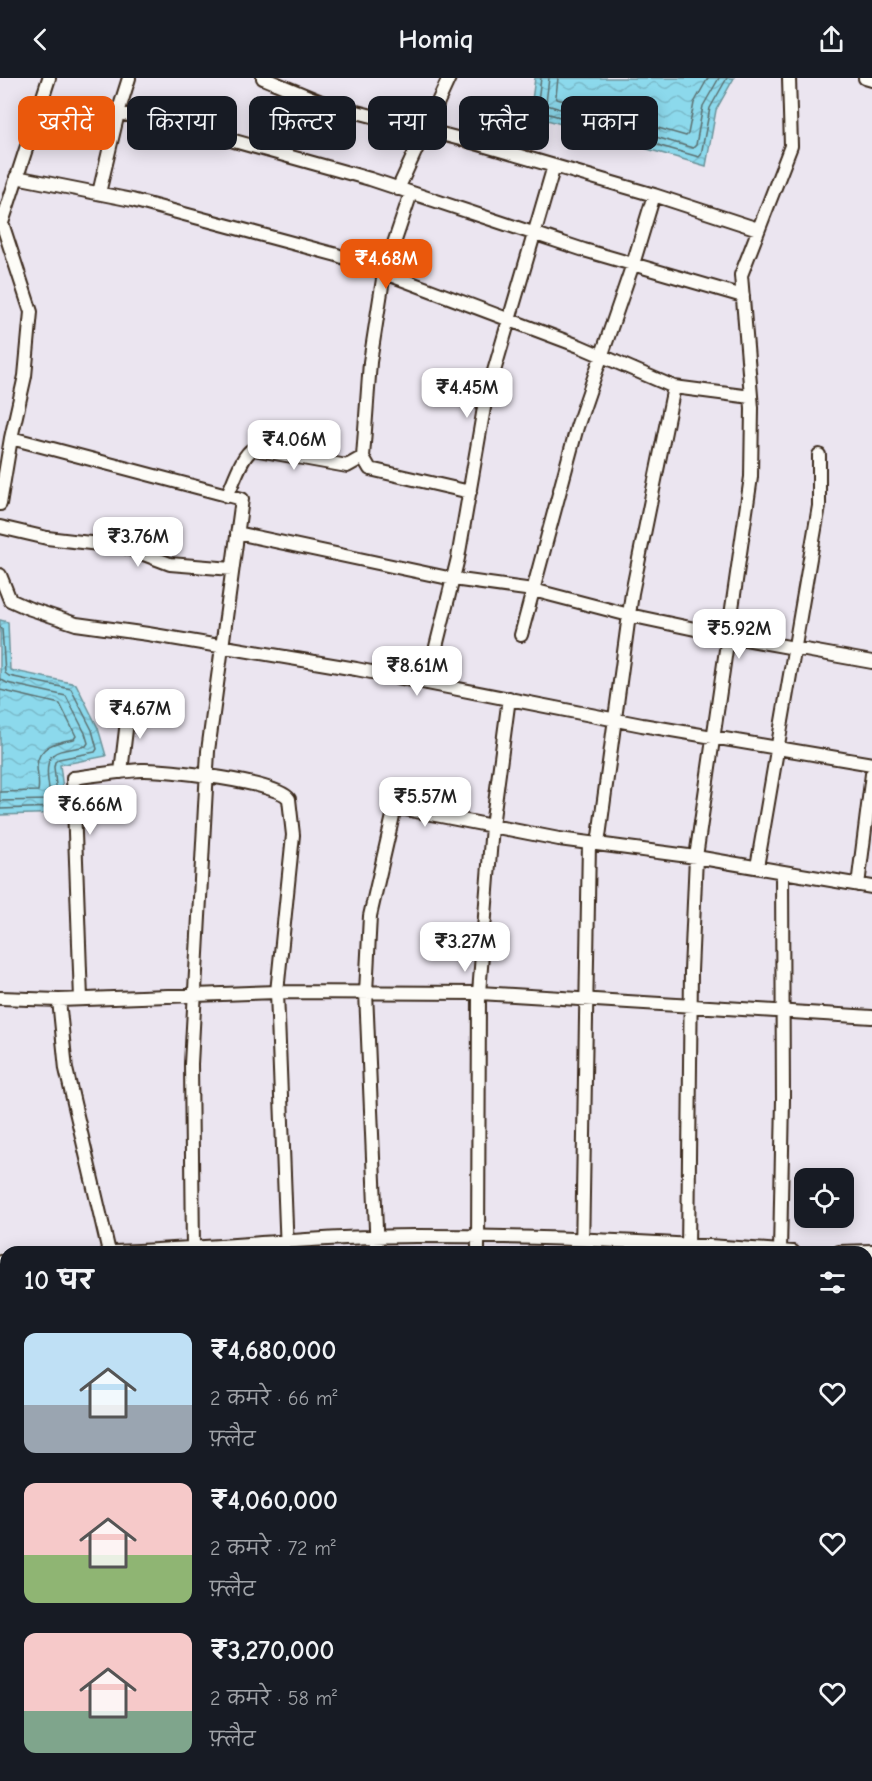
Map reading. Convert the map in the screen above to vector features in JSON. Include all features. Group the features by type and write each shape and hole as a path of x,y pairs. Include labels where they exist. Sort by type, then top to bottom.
{"street":[{"path":"0,504 2,478 25,376 31,312 1,223 49,78"},
{"path":"99,193 118,113 129,78"},
{"path":"263,78 326,104 368,115"},
{"path":"441,96 449,78"},
{"path":"688,1246 691,1006 696,856 751,477 751,397 741,275 791,146 789,78"},
{"path":"865,78 872,80"},
{"path":"118,113 170,123 398,189 533,234 743,296"},
{"path":"447,136 654,195 758,229"},
{"path":"398,189 417,150"},
{"path":"427,683 453,579 485,402 554,166"},
{"path":"16,177 132,200 337,255 601,356 674,387 751,397"},
{"path":"411,193 384,273 370,362 363,457 370,469 470,492"},
{"path":"520,634 577,427 633,264 654,195"},
{"path":"582,1246 587,1000 594,843 615,720 629,615 674,387"},
{"path":"11,438 242,499 207,775 191,1064 193,1246"},
{"path":"227,496 243,459 253,449 347,466 363,457"},
{"path":"756,867 819,506 819,455"},
{"path":"0,528 47,538 125,546 170,564 232,569"},
{"path":"237,533 453,579 533,590 629,615 728,636 795,646 872,662"},
{"path":"0,575 5,601 76,624 356,669 615,720 872,764"},
{"path":"478,1246 479,993 492,826 509,698"},
{"path":"121,772 129,704"},
{"path":"81,999 73,778 143,770 207,775 287,795 293,835 277,992 287,1246"},
{"path":"858,885 872,774"},
{"path":"377,1246 366,992 370,916 395,807 492,826 594,843 696,856 872,887"},
{"path":"780,1246 783,1099 782,872"},
{"path":"0,998 59,1000 277,992 479,993 872,1017"},
{"path":"59,1000 66,1069 110,1246"},
{"path":"296,1246 377,1237 416,1236 582,1239 664,1246"}],"water":[{"path":"535,78 734,78 716,110 706,166 651,150 658,150 658,96 561,96 561,124 549,121 549,96 533,96"},
{"path":"0,620 8,622 10,670 76,684 98,728 106,756 60,765 66,813 0,815"}]}
